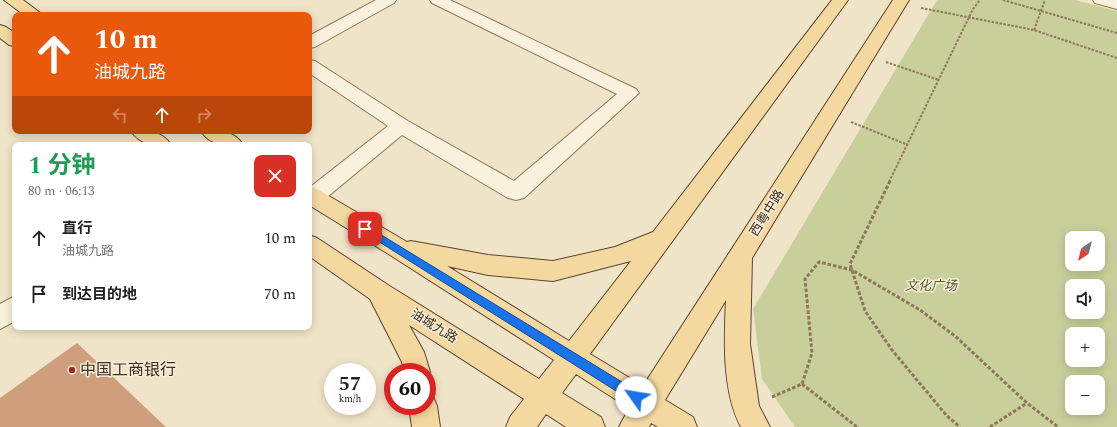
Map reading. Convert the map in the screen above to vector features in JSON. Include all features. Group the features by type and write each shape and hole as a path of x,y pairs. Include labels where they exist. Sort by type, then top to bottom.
{"main road":[{"path":"12,0 30,12"},
{"path":"520,427 564,380 662,238 840,0"},
{"name":"西粤中路","path":"632,427 901,1"},
{"path":"0,30 12,39"},
{"path":"146,134 157,142"},
{"path":"216,134 228,142"},
{"path":"312,198 398,248 564,380 591,427"},
{"path":"398,248 488,265 553,271 618,256 662,238"},
{"name":"油城九路","path":"312,246 379,292 564,380"},
{"path":"740,256 737,344 751,418"},
{"path":"379,292 415,363"},
{"path":"564,380 647,404 683,427"},
{"path":"424,415 426,427"}],"street":[{"path":"312,41 388,0"},
{"path":"312,67 401,126 516,192 630,93 438,0"},
{"path":"1101,0 1117,4"},
{"path":"312,195 401,126"},
{"path":"0,318 12,309"}],"path":[{"path":"960,427 948,416 892,350 865,311 850,264 969,19 980,0"},
{"path":"1003,0 1117,33"},
{"path":"1034,30 1045,0"},
{"path":"901,1 940,13 1034,30 1117,58"},
{"path":"866,56 939,80"},
{"path":"830,113 908,145"},
{"path":"751,418 802,384 812,353 805,279 819,262 852,270 920,310 956,336 1027,403 1058,427"},
{"path":"802,384 857,427"},
{"path":"990,427 1027,403"}],"green space":[{"name":"文化广场","path":"937,0 1075,0 1117,11 1117,427 795,427 762,379 753,309"}],"building":[{"name":"中国工商银行","path":"77,343 166,427 0,427 0,398"}],"place":[{"name":"中国工商银行","path":"72,370"}],"route":[{"path":"365,229 398,248 636,397"}]}
